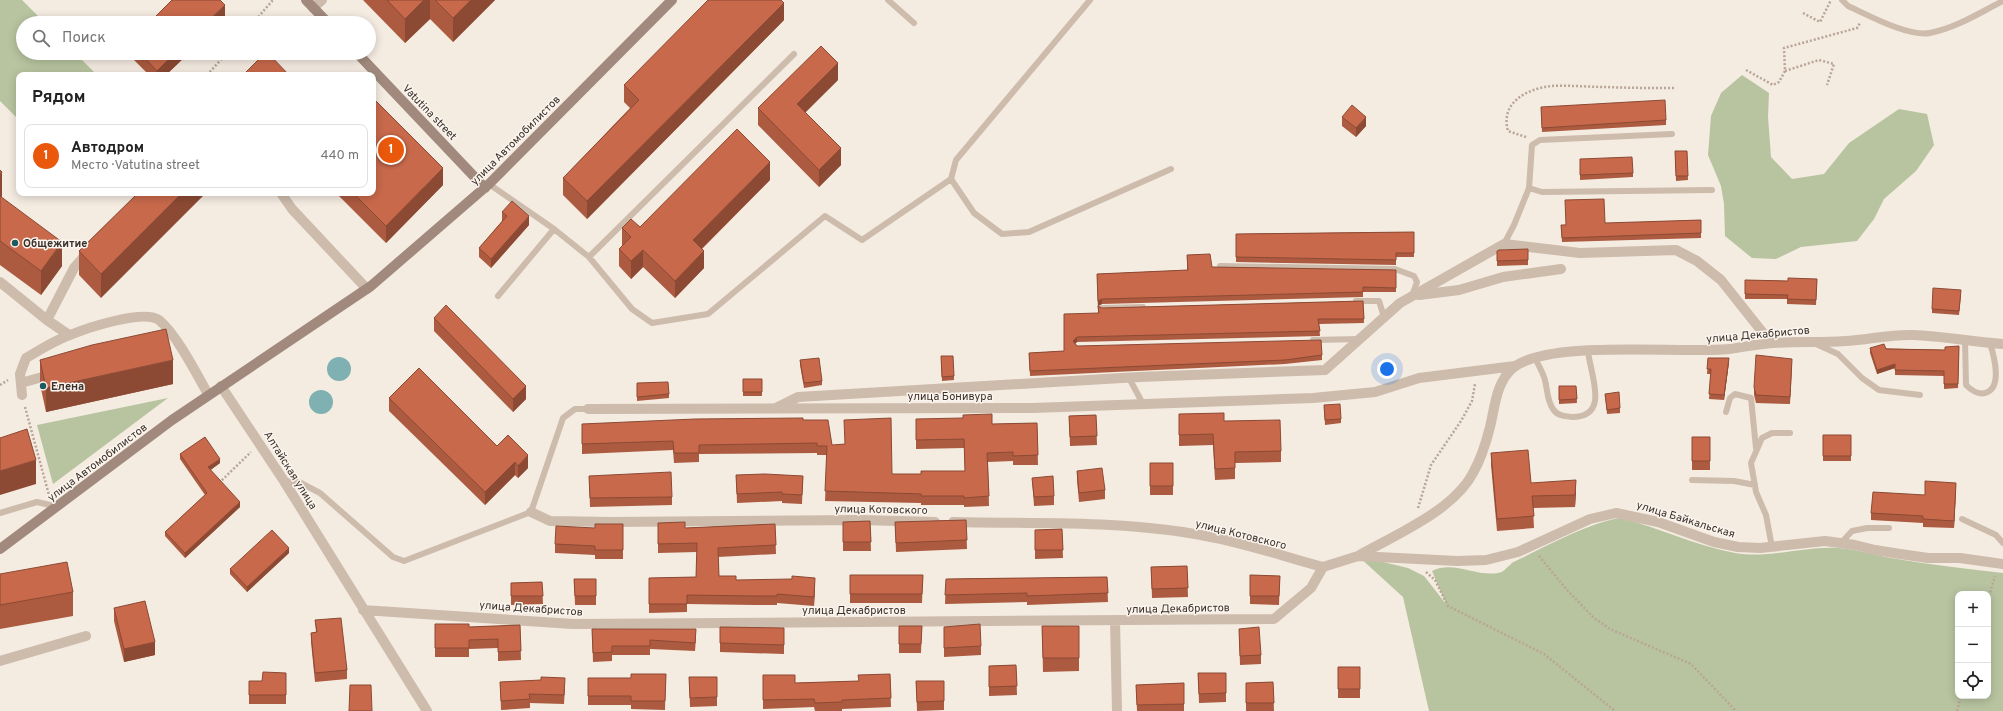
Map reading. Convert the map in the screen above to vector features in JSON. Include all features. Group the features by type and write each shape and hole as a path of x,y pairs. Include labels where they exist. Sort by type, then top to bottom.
{"street":[{"path":"306,0 321,16"},
{"path":"313,8 322,0"},
{"name":"улица Автомобилистов","path":"0,549 208,394 367,289 487,186 672,0"},
{"name":"Vatutina street","path":"364,60 376,72"},
{"name":"Vatutina street","path":"376,72 487,186"},
{"path":"283,196 292,209 367,289"},
{"path":"776,408 798,398 1129,378 1325,370 1400,303 1504,244 1580,253 1676,250 1697,261 1721,280 1772,343"},
{"path":"47,320 74,268 95,245"},
{"path":"1397,297 1459,290 1503,277 1561,269"},
{"path":"0,282 47,320 69,335"},
{"path":"22,395 20,374 26,358 69,335 131,317 146,316 158,320 170,340 208,394"},
{"name":"улица Декабристов","path":"1313,398 1375,392 1419,378 1515,366 1535,358 1588,351 1623,349 1686,352 1728,349 1772,343 1846,341 1881,336 1913,335 2002,344"},
{"name":"улица Декабристов","path":"1358,556 1442,508 1470,479 1483,449 1499,389 1504,379 1515,366"},
{"path":"21,383 67,370"},
{"name":"Алтайская улица","path":"221,386 260,443 427,711"},
{"name":"улица Бонивура","path":"588,409 1033,408 1313,398"},
{"name":"улица Котовского","path":"531,512 550,521 860,520 1106,525 1156,529 1206,536 1323,567"},
{"name":"улица Байкальская","path":"1323,567 1358,556 1475,561 1497,558 1527,549 1600,516 1616,513 1658,522 1727,545 1749,548 1814,542 1841,543 1928,558 1960,558 2003,564"},
{"name":"улица Декабристов","path":"363,610 573,624 1274,619 1311,588 1323,567"},
{"path":"1115,621 1117,711"},
{"path":"0,661 86,636"}],"lane":[{"path":"888,0 914,23"},
{"path":"487,186 554,229 589,257 632,309 652,323 708,314 825,216 862,240 951,179 956,160 1090,0"},
{"path":"1842,0 1848,6 1902,30 1928,34 1959,24 2003,1"},
{"path":"589,257 794,54"},
{"path":"1504,244 1514,225 1529,188 1532,146 1540,140 1672,134"},
{"path":"951,179 974,212 1002,234 1029,232 1171,169"},
{"path":"1529,188 1542,192 1712,190"},
{"path":"498,296 554,229"},
{"path":"1220,266 1395,269 1414,276 1417,282 1412,296"},
{"path":"1347,302 1379,301 1384,317"},
{"path":"1102,308 1150,306"},
{"path":"1305,340 1360,339"},
{"path":"1965,340 1966,385 1974,393 1981,393 1991,390 1995,386 1996,366 1990,343"},
{"path":"1809,341 1838,354 1862,378 1879,390 1920,395"},
{"path":"1535,358 1544,377 1548,402 1554,412 1561,416 1586,416 1592,411 1595,403 1594,384 1588,351"},
{"path":"1129,378 1144,404"},
{"path":"1726,412 1730,398 1735,394 1751,398 1756,448"},
{"path":"284,481 299,482 320,493 393,557 404,561 531,512 563,418 575,409 588,409"},
{"path":"1772,547 1766,515 1755,485 1751,463 1756,448 1762,438 1776,432 1790,432"},
{"path":"1692,480 1734,481 1755,485"},
{"path":"0,513 37,502 55,507"},
{"path":"1962,519 1996,535 2003,543"},
{"path":"1841,543 1852,531 1866,528 1888,528"}],"path":[{"path":"259,16 273,0"},
{"path":"1802,13 1820,22 1831,0"},
{"path":"1746,70 1773,84 1779,82 1785,71 1784,48 1857,28 1867,15"},
{"path":"210,72 221,60"},
{"path":"1785,71 1819,60 1834,64 1827,85"},
{"path":"1532,146 1526,137 1508,132 1505,121 1507,112 1513,103 1525,93 1550,86 1674,88"},
{"path":"1414,524 1431,465 1461,421 1472,401 1478,370"},
{"path":"22,395 55,507"},
{"path":"214,487 260,443"},
{"path":"1536,553 1567,590 1594,618 1610,629 1691,664 1736,711"},
{"path":"1411,558 1435,580 1448,606 1544,654 1615,711"},
{"path":"1991,591 1995,576"},
{"path":"1957,711 1960,699"}],"green space":[{"path":"0,0 22,0 38,16 16,16 16,60 82,60 94,72 16,72 16,117 0,101"},
{"path":"1742,75 1769,93 1768,117 1771,157 1792,179 1824,174 1849,143 1899,109 1927,114 1934,145 1916,171 1884,199 1874,219 1857,241 1801,247 1776,259 1752,258 1725,236 1724,204 1721,186 1708,155 1711,116 1721,93"},
{"path":"168,398 53,484 37,425"},
{"path":"1619,518 1648,526 1706,546 1735,553 1774,554 1812,549 1838,548 1890,558 2003,573 2003,711 1429,711 1403,597 1358,556 1408,568 1424,576 1446,604 1432,571 1448,567 1481,573 1500,573 1515,561 1595,524"}],"water":[{"path":"339,357 348,360 351,369 348,378 339,381 330,378 327,369 330,360"},
{"path":"321,390 330,393 333,402 330,411 321,414 312,411 309,402 312,393"}],"building":[{"path":"172,0 220,0 225,5 213,16 156,16"},
{"path":"387,0 424,0 405,19"},
{"path":"435,0 471,0 453,18"},
{"path":"708,0 781,0 784,3 587,201 563,178 639,100 624,85"},
{"path":"821,46 838,63 797,104 841,148 819,170 758,108"},
{"path":"147,60 168,60 157,71"},
{"path":"258,60 275,60 286,72 246,72"},
{"path":"1665,100 1666,120 1542,128 1541,107"},
{"path":"376,101 443,168 386,226 356,196 376,196"},
{"path":"1352,105 1366,117 1356,128 1342,117"},
{"path":"737,129 770,162 693,240 704,251 675,281 643,250 631,261 619,249 631,237 622,228 631,219 640,227"},
{"path":"1675,151 1687,151 1688,176 1676,176"},
{"path":"1632,157 1633,173 1580,175 1580,159"},
{"path":"0,196 62,242 41,271 0,241"},
{"path":"135,196 179,196 101,274 79,251"},
{"path":"1604,199 1605,223 1701,220 1701,233 1562,238 1561,225 1566,225 1565,200"},
{"path":"512,201 529,216 491,259 479,248 507,216 502,212"},
{"path":"1414,232 1414,253 1396,253 1396,260 1236,257 1236,234"},
{"path":"1528,249 1528,260 1497,261 1497,251 1499,250"},
{"path":"1210,254 1212,267 1396,270 1396,288 1363,287 1363,292 1102,299 1098,301 1097,274 1188,270 1187,255"},
{"path":"1788,278 1817,279 1816,300 1787,299 1788,295 1745,294 1745,280 1788,281"},
{"path":"1933,288 1961,290 1959,311 1932,309"},
{"path":"1363,301 1364,319 1318,319 1320,331 1077,337 1073,341 1077,346 1321,340 1322,355 1285,360 1030,371 1029,353 1064,351 1064,314 1099,313 1098,306 1102,308"},
{"path":"446,305 526,386 513,399 434,318"},
{"path":"166,329 173,360 46,388 40,360 92,345"},
{"path":"1884,344 1886,349 1945,350 1945,347 1959,346 1958,384 1944,384 1944,371 1895,370 1895,364 1877,370 1870,348"},
{"path":"1756,355 1792,359 1790,397 1756,395 1754,387"},
{"path":"941,356 953,356 954,376 942,377"},
{"path":"819,358 822,381 804,383 800,360"},
{"path":"1708,358 1729,358 1724,395 1709,394 1711,369 1707,369"},
{"path":"419,368 497,446 508,435 528,455 518,466 515,462 485,492 389,398"},
{"path":"743,379 762,379 762,392 743,392"},
{"path":"668,382 669,394 637,397 637,383"},
{"path":"1559,386 1576,386 1577,399 1559,400"},
{"path":"1619,392 1620,408 1607,410 1605,394"},
{"path":"1340,404 1341,419 1325,420 1324,405"},
{"path":"1224,413 1224,421 1280,420 1281,451 1235,452 1235,468 1215,469 1213,434 1179,435 1179,414"},
{"path":"992,414 992,424 1037,423 1038,455 1013,456 1013,452 987,453 989,496 964,498 964,496 921,496 921,494 825,491 827,446 817,446 817,443 699,445 699,453 674,453 673,441 582,444 582,424 695,419 803,418 803,420 828,420 832,445 845,444 844,420 891,418 892,474 921,474 921,471 965,471 964,439 916,440 916,419 963,418 963,415"},
{"path":"1096,415 1097,436 1070,437 1069,416"},
{"path":"27,429 36,460 0,471 0,438"},
{"path":"1823,435 1851,435 1851,456 1823,456"},
{"path":"205,437 220,459 208,467 240,502 185,553 165,532 207,493 180,454"},
{"path":"1692,437 1710,437 1710,461 1692,461"},
{"path":"1528,450 1531,483 1576,480 1575,495 1532,496 1534,516 1497,519 1491,453"},
{"path":"1150,463 1173,463 1173,486 1150,486"},
{"path":"1102,468 1105,490 1079,493 1077,471"},
{"path":"671,472 672,497 590,498 589,476"},
{"path":"765,474 803,476 802,495 782,494 782,492 737,494 736,475"},
{"path":"1053,476 1054,496 1034,497 1032,478"},
{"path":"1925,481 1956,483 1954,521 1923,519 1923,516 1871,513 1873,492 1925,495"},
{"path":"966,520 967,540 896,543 895,522"},
{"path":"870,521 871,542 843,542 843,522"},
{"path":"685,522 685,528 775,524 776,545 718,548 719,576 736,576 736,580 792,579 792,576 815,578 814,597 777,594 777,596 687,595 687,604 649,604 649,578 696,577 697,543 658,544 658,523"},
{"path":"595,524 623,524 623,550 595,550 595,546 555,544 556,526 595,528"},
{"path":"1062,529 1063,550 1035,550 1035,530"},
{"path":"272,530 289,548 247,587 230,569"},
{"path":"67,562 73,592 0,605 0,574"},
{"path":"1187,566 1188,588 1152,589 1151,567"},
{"path":"850,575 923,575 922,594 850,594"},
{"path":"1250,575 1280,576 1279,596 1250,596"},
{"path":"1107,577 1108,593 1027,596 1027,593 945,595 946,579"},
{"path":"574,579 596,579 596,596 575,596"},
{"path":"542,582 543,596 511,596 511,583"},
{"path":"145,601 155,642 124,649 114,608"},
{"path":"341,618 347,670 315,673 311,633 317,632 315,620"},
{"path":"435,624 469,624 469,627 520,625 521,651 498,652 498,639 469,640 469,648 435,648"},
{"path":"980,624 981,646 944,648 944,627"},
{"path":"899,626 922,626 921,644 899,644"},
{"path":"1042,626 1079,626 1079,658 1043,658"},
{"path":"720,627 784,628 784,645 720,643"},
{"path":"1259,627 1261,655 1240,656 1239,629"},
{"path":"592,629 696,629 695,643 650,640 650,646 612,646 612,652 593,653"},
{"path":"1016,665 1017,686 989,687 989,666"},
{"path":"1338,667 1360,667 1360,689 1338,689"},
{"path":"263,672 286,673 286,695 249,695 249,681 262,681"},
{"path":"1198,673 1226,673 1226,693 1199,694"},
{"path":"631,674 666,674 665,701 631,701 631,696 588,696 588,678 631,678"},
{"path":"890,674 891,698 842,700 842,702 815,703 814,699 763,700 763,675 795,675 795,683 859,681 858,675"},
{"path":"541,677 565,678 564,695 529,694 530,699 501,701 500,682 541,680"},
{"path":"689,677 717,677 717,697 690,698"},
{"path":"916,681 944,681 944,701 917,702"},
{"path":"1273,682 1274,703 1246,703 1246,683"},
{"path":"1184,683 1184,704 1137,705 1136,685"},
{"path":"350,685 371,685 372,711 349,711"}],"place":[{"name":"Автодром","path":"391,150"},
{"name":"Общежитие","path":"15,243"},
{"name":"Елена","path":"43,386"}]}
